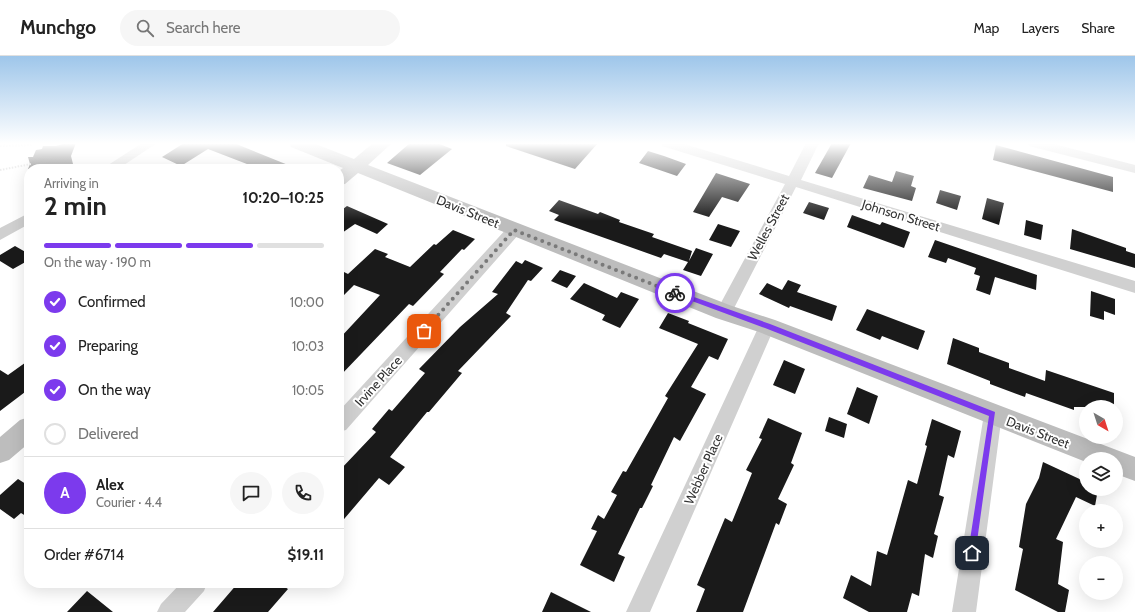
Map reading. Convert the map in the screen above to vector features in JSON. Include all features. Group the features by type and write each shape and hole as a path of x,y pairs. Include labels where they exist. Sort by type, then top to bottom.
{"street":[{"path":"344,176 352,169"},
{"name":"Davis Street","path":"363,169 724,312 767,326 1092,452"},
{"name":"Johnson Street","path":"750,169 1135,287"},
{"name":"Welles Street","path":"724,312 799,169"},
{"path":"0,235 24,221"},
{"name":"Irvine Place","path":"344,418 514,230"},
{"name":"Webber Place","path":"638,612 767,326"},
{"path":"964,612 993,414"},
{"path":"0,452 24,432"},
{"path":"1123,465 1135,469"},
{"path":"169,612 191,588"}],"building":[{"path":"403,169 427,169 420,175"},
{"path":"656,169 682,169 677,176"},
{"path":"817,169 837,169 832,178 815,173"},
{"path":"1027,169 1084,169 1113,177 1113,192"},
{"path":"896,171 914,176 911,186 916,188 912,201 863,188 869,175 892,182"},
{"path":"716,173 750,184 738,202 722,197 709,217 693,212"},
{"path":"940,190 961,196 957,210 936,203"},
{"path":"987,198 1004,203 999,225 982,219"},
{"path":"559,200 598,214 600,212 620,220 619,222 654,234 652,237 692,251 689,261 696,248 713,254 701,276 683,270 688,262 664,254 661,258 554,220 559,215 549,211"},
{"path":"809,202 829,208 824,220 803,213"},
{"path":"347,206 388,224 377,234 355,224 344,232 344,208"},
{"path":"852,215 880,225 882,222 910,232 904,248 847,227"},
{"path":"1026,220 1043,225 1041,240 1024,235"},
{"path":"718,224 740,231 731,247 709,240"},
{"path":"1072,229 1126,248 1126,251 1135,254 1135,268 1070,249"},
{"path":"453,230 475,239 464,250 462,249 440,272 444,274 413,306 409,304 344,372 344,334 380,295 354,285 344,295 344,272 348,274 375,249 388,254 385,257 410,267 434,244 436,245"},
{"path":"935,240 1037,275 1036,290 995,277 990,295 976,290 980,276 974,274 976,268 948,258 946,263 928,257"},
{"path":"15,246 24,251 24,263 13,269 0,261 0,255"},
{"path":"525,260 543,268 531,281 528,280 506,313 511,316 458,371 462,373 390,457 405,467 389,485 379,478 344,519 344,466 376,432 372,429 389,409 392,411 425,373 419,369 460,327 498,294 492,292 516,261 522,264"},
{"path":"560,270 576,276 567,288 551,281"},
{"path":"788,280 801,285 797,292 837,306 832,321 790,306 789,308 759,294 767,283 782,290"},
{"path":"584,283 617,298 621,292 639,299 620,328 602,320 605,315 570,299"},
{"path":"1091,291 1115,299 1115,315 1104,311 1104,320 1090,316"},
{"path":"867,309 925,331 918,350 882,336 880,340 856,330"},
{"path":"668,313 689,321 688,323 728,339 718,360 709,356 691,387 706,394 680,441 674,437 651,485 653,486 642,508 640,508 618,554 625,557 614,582 580,565 597,531 591,529 598,515 604,519 617,495 611,492 623,471 626,472 668,398 665,396 698,344 659,328"},
{"path":"953,338 979,348 979,352 1009,363 1009,368 1045,381 1046,370 1114,393 1114,400 1079,400 1079,407 1074,407 1074,410 1026,393 1025,397 990,384 990,381 947,364"},
{"path":"784,360 805,369 795,394 773,385"},
{"path":"24,364 24,393 0,411 0,370 8,375"},
{"path":"857,387 878,396 869,424 847,414"},
{"path":"829,417 847,424 844,438 825,431"},
{"path":"768,418 802,433 791,463 794,465 778,499 787,504 779,525 776,523 743,612 696,612 705,589 697,585 725,518 732,522 752,473 746,470 762,439 759,438"},
{"path":"932,419 961,431 954,458 948,455 939,495 944,497 934,534 938,536 933,558 925,554 919,596 912,593 907,612 869,612 843,598 851,575 871,586 877,551 887,555 908,480 917,484"},
{"path":"1043,462 1079,479 1079,496 1097,496 1095,504 1091,504 1076,497 1056,539 1063,542 1058,584 1069,590 1065,612 1058,612 1015,590 1023,549 1019,547 1026,504 1039,478"},
{"path":"18,479 24,483 24,515 21,513 14,519 0,509 0,495"},
{"path":"234,588 288,589 268,612 213,612"},
{"path":"87,591 113,612 67,612"},
{"path":"551,592 591,612 542,612"}],"way so far":[{"path":"424,331 514,230 675,293"}],"route":[{"path":"675,293 724,312 767,326 993,414 972,553"}]}
